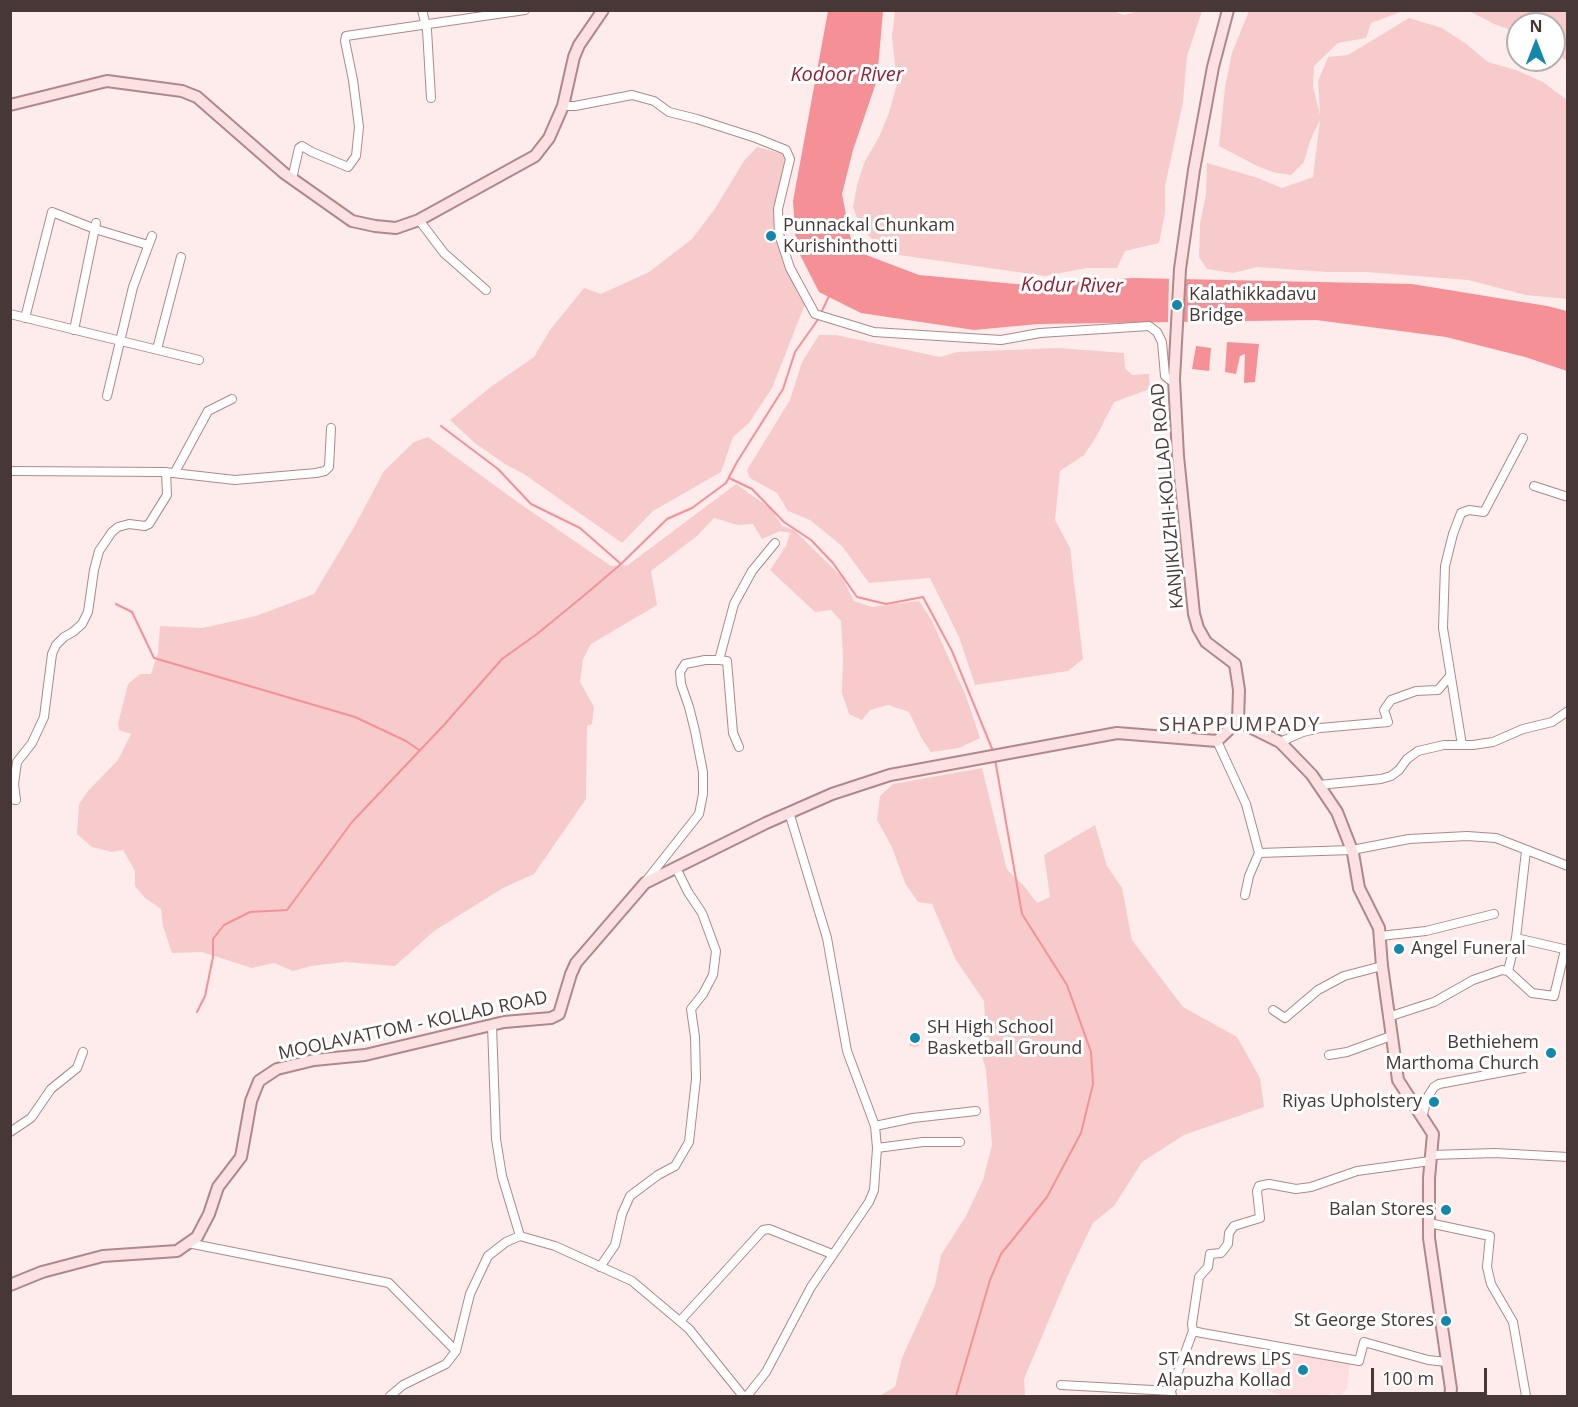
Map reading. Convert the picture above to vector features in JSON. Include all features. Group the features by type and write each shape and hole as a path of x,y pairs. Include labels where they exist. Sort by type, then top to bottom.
{"main road":[{"path":"12,104 107,81 182,91 197,97 292,179 351,221 396,228 419,220 535,156 549,138 563,106 579,45 603,10"},
{"name":"KANJIKUZHI-KOLLAD ROAD","path":"1228,10 1213,67 1179,269 1174,379 1178,456 1194,614 1198,628 1206,642 1235,664 1239,690 1238,721"},
{"path":"1217,741 1238,721 1280,742 1319,785 1337,812 1352,849 1359,888 1379,928 1388,1017 1398,1080 1433,1134 1430,1158 1429,1238 1451,1389 1450,1396"},
{"name":"MOOLAVATTOM - KOLLAD ROAD","path":"188,1243 198,1237 218,1187 241,1157 251,1101 259,1081 278,1069 314,1060 364,1055 504,1022 551,1018 559,1014 576,963 645,883 789,812 832,794 890,775 1117,733 1217,741"},
{"path":"10,1285 42,1272 94,1258 177,1251 188,1243"}],"street":[{"path":"423,10 431,98"},
{"path":"292,179 299,148 302,146 348,167 356,156 359,127 346,36 525,10"},
{"path":"563,106 575,106 632,95 654,101 669,112 727,128 786,150 790,159 778,208 780,234 790,268 815,314 874,332 1001,340 1040,333 1149,326 1157,332 1162,342 1165,376 1170,380 1174,379"},
{"path":"25,318 52,212 148,245"},
{"path":"419,220 444,253 486,290"},
{"path":"74,330 96,226"},
{"path":"106,396 133,287 152,236"},
{"path":"157,349 181,257"},
{"path":"10,314 199,360"},
{"path":"175,472 208,411 232,399"},
{"path":"10,471 175,472 235,480 302,475 326,471 329,467 331,428"},
{"path":"1462,745 1443,628 1445,566 1453,534 1463,511 1484,512 1523,438"},
{"path":"10,799 16,800 14,784 17,762 33,743 44,717 52,654 56,645 64,637 82,624 88,612 99,551 117,527 129,524 145,526 149,524 167,495 166,472"},
{"path":"1534,486 1568,497"},
{"path":"719,660 734,604 752,571 775,543"},
{"path":"645,883 699,814 703,794 703,772 695,731 681,684 680,672 685,664 705,660 727,661 734,733 739,747"},
{"path":"1280,742 1303,732 1327,727 1389,722 1384,710 1391,700 1416,691 1438,690 1450,676"},
{"path":"1319,785 1381,779 1399,770 1407,759 1418,751 1444,745 1493,742 1523,729 1552,722 1568,711"},
{"path":"1217,741 1246,804 1259,853 1249,876 1245,895"},
{"path":"390,1396 404,1385 446,1364 456,1351 470,1294 488,1256 506,1242 520,1236 555,1246 632,1281 689,1329 745,1396 766,1372 811,1287 872,1196 876,1148 875,1126 847,1051 827,938 789,812"},
{"path":"1259,853 1352,849 1409,839 1467,836 1496,838 1568,866"},
{"path":"1508,971 1516,938 1526,851"},
{"path":"600,1267 615,1245 622,1214 630,1196 658,1175 675,1166 689,1142 696,1079 691,1009 703,994 713,975 716,951 702,913 676,868"},
{"path":"1380,936 1426,931 1494,914"},
{"path":"1388,1017 1434,1002 1484,975 1502,970 1508,971 1532,993 1554,996 1566,950 1516,938"},
{"path":"1273,1010 1285,1018 1318,990 1344,976 1382,966"},
{"path":"492,1025 496,1139 502,1176 520,1236"},
{"path":"1329,1055 1347,1052 1391,1036"},
{"path":"10,1132 31,1118 51,1089 77,1068 83,1052"},
{"path":"1422,1118 1427,1098 1434,1087 1439,1084 1524,1068"},
{"path":"875,1126 913,1118 976,1111"},
{"path":"876,1148 923,1142 960,1142"},
{"path":"1061,1385 1171,1394 1193,1331 1199,1277 1208,1267 1210,1254 1221,1253 1228,1244 1231,1229 1239,1224 1260,1218 1257,1191 1259,1186 1269,1184 1296,1189 1311,1187 1351,1173 1430,1158 1495,1153 1568,1157"},
{"path":"1429,1223 1490,1236 1487,1267 1491,1284 1513,1322 1526,1396"},
{"path":"680,1321 763,1230 769,1229 832,1254"},
{"path":"188,1243 389,1283 456,1351"},
{"path":"1193,1331 1359,1360 1364,1342 1428,1360 1447,1362"}],"shaded area":[{"path":"895,11 1114,11 1124,15 1138,11 1202,11 1187,56 1183,102 1165,186 1165,213 1159,243 1125,251 1117,268 1087,268 1045,276 899,255 881,248 861,228 853,207 857,185 865,161 889,113 897,84 892,36"},
{"path":"1249,11 1403,11 1371,23 1366,38 1338,43 1314,66 1313,87 1320,115 1318,81 1328,57 1348,55 1409,18 1442,28 1488,62 1506,67 1506,72 1520,72 1543,82 1567,100 1567,299 1526,295 1468,280 1257,267 1233,273 1207,269 1199,257 1200,223 1206,195 1207,163 1258,178 1282,188 1313,177 1320,120 1310,141 1304,162 1291,175 1272,172 1257,166 1219,146 1225,87 1232,53"},
{"path":"1469,11 1567,11 1567,61 1566,12 1506,12 1506,28"},
{"path":"757,147 784,154 787,164 776,202 774,223 778,239 807,299 772,388 749,423 733,437 721,472 653,511 622,543 524,474 476,444 450,420 492,386 534,357 550,330 584,288 601,294 649,272 692,239 714,210 744,161"},
{"path":"819,335 836,335 940,357 957,352 1059,348 1124,353 1125,368 1132,375 1149,374 1150,389 1114,402 1084,455 1060,471 1055,520 1070,548 1083,659 1068,671 975,685 959,637 930,578 869,583 842,546 810,520 788,511 777,493 750,478 747,470 790,400 802,362"},
{"path":"428,437 611,566 628,565 736,484 771,509 782,526 794,530 842,577 854,601 872,607 919,601 932,621 966,696 980,738 959,748 931,752 909,712 888,705 870,710 862,720 849,714 842,693 841,621 831,610 815,612 770,570 786,546 790,533 780,531 762,539 753,524 738,525 714,518 697,536 651,571 657,605 591,644 583,659 580,682 594,707 592,724 587,726 586,799 534,874 503,888 434,931 395,966 345,962 311,966 293,971 274,963 252,968 202,952 172,953 163,926 161,909 145,898 135,886 135,871 123,850 112,852 92,847 77,834 79,804 88,791 118,760 131,734 119,730 118,724 128,684 140,674 151,674 158,653 160,626 203,628 256,616 314,594 384,471 414,442"},
{"path":"982,768 1007,870 1024,886 1037,903 1050,897 1044,855 1095,825 1107,866 1122,888 1132,940 1183,1007 1237,1037 1260,1078 1264,1107 1184,1135 1142,1162 1114,1206 1093,1223 1067,1277 1024,1379 1025,1396 879,1396 895,1387 902,1358 935,1285 941,1255 966,1216 983,1180 992,1145 986,1070 974,1028 985,1021 984,1001 956,960 932,904 918,902 905,883 892,847 877,820 880,796 893,784"},
{"name":"SH High School Basketball Ground","path":"921,1033 923,1042 919,1043 918,1047 910,1046 908,1034"},
{"name":"ST Andrews LPS Alapuzha Kollad","path":"1265,1349 1350,1362 1347,1388 1341,1396 1331,1393 1330,1396 1282,1396 1256,1386 1258,1364"}],"water":[{"name":"Kodoor River","path":"828,11 883,11 877,80 853,150 842,194 853,250 919,275 1027,285 1133,278 1412,284 1547,306 1567,311 1567,371 1525,357 1446,337 1316,320 1038,324 974,330 861,313 819,292 796,247 793,201"},
{"path":"1227,342 1259,344 1255,382 1244,383 1245,354 1240,356 1236,374 1225,372"},
{"path":"1196,346 1211,348 1209,371 1192,369"}],"pier":[{"name":"Kalathikkadavu Bridge","path":"1182,276 1180,324 1168,324 1169,277"}],"waterway":[{"path":"821,313 829,296"},
{"path":"197,1012 205,996 213,957 213,939 224,925 250,912 287,910 352,822 443,726 502,659 587,593 667,519 692,508 726,483 783,389 795,352 819,318"},
{"path":"441,426 498,469 531,504 580,528 621,564"},
{"path":"729,478 752,489 784,522 811,540 833,563 857,597 886,604 923,597 952,651 993,751"},
{"path":"116,604 132,612 154,658 355,717 406,741 419,750"},
{"path":"956,1396 990,1280 1001,1254 1047,1197 1081,1133 1093,1084 1091,1052 1067,985 1022,914 995,759"}],"place":[{"name":"Punnackal Chunkam Kurishinthotti","path":"771,236"},
{"name":"Kalathikkadavu Bridge","path":"1177,305"},
{"name":"Angel Funeral","path":"1399,949"},
{"name":"SH High School Basketball Ground","path":"915,1038"},
{"name":"Bethiehem Marthoma Church","path":"1551,1053"},
{"name":"Riyas Upholstery","path":"1434,1102"},
{"name":"Balan Stores","path":"1446,1210"},
{"name":"St George Stores","path":"1446,1321"},
{"name":"ST Andrews LPS Alapuzha Kollad","path":"1303,1370"}],"district":[{"name":"SHAPPUMPADY","path":"1240,725"}],"water label":[{"name":"Kodur River","path":"1072,286"}]}
